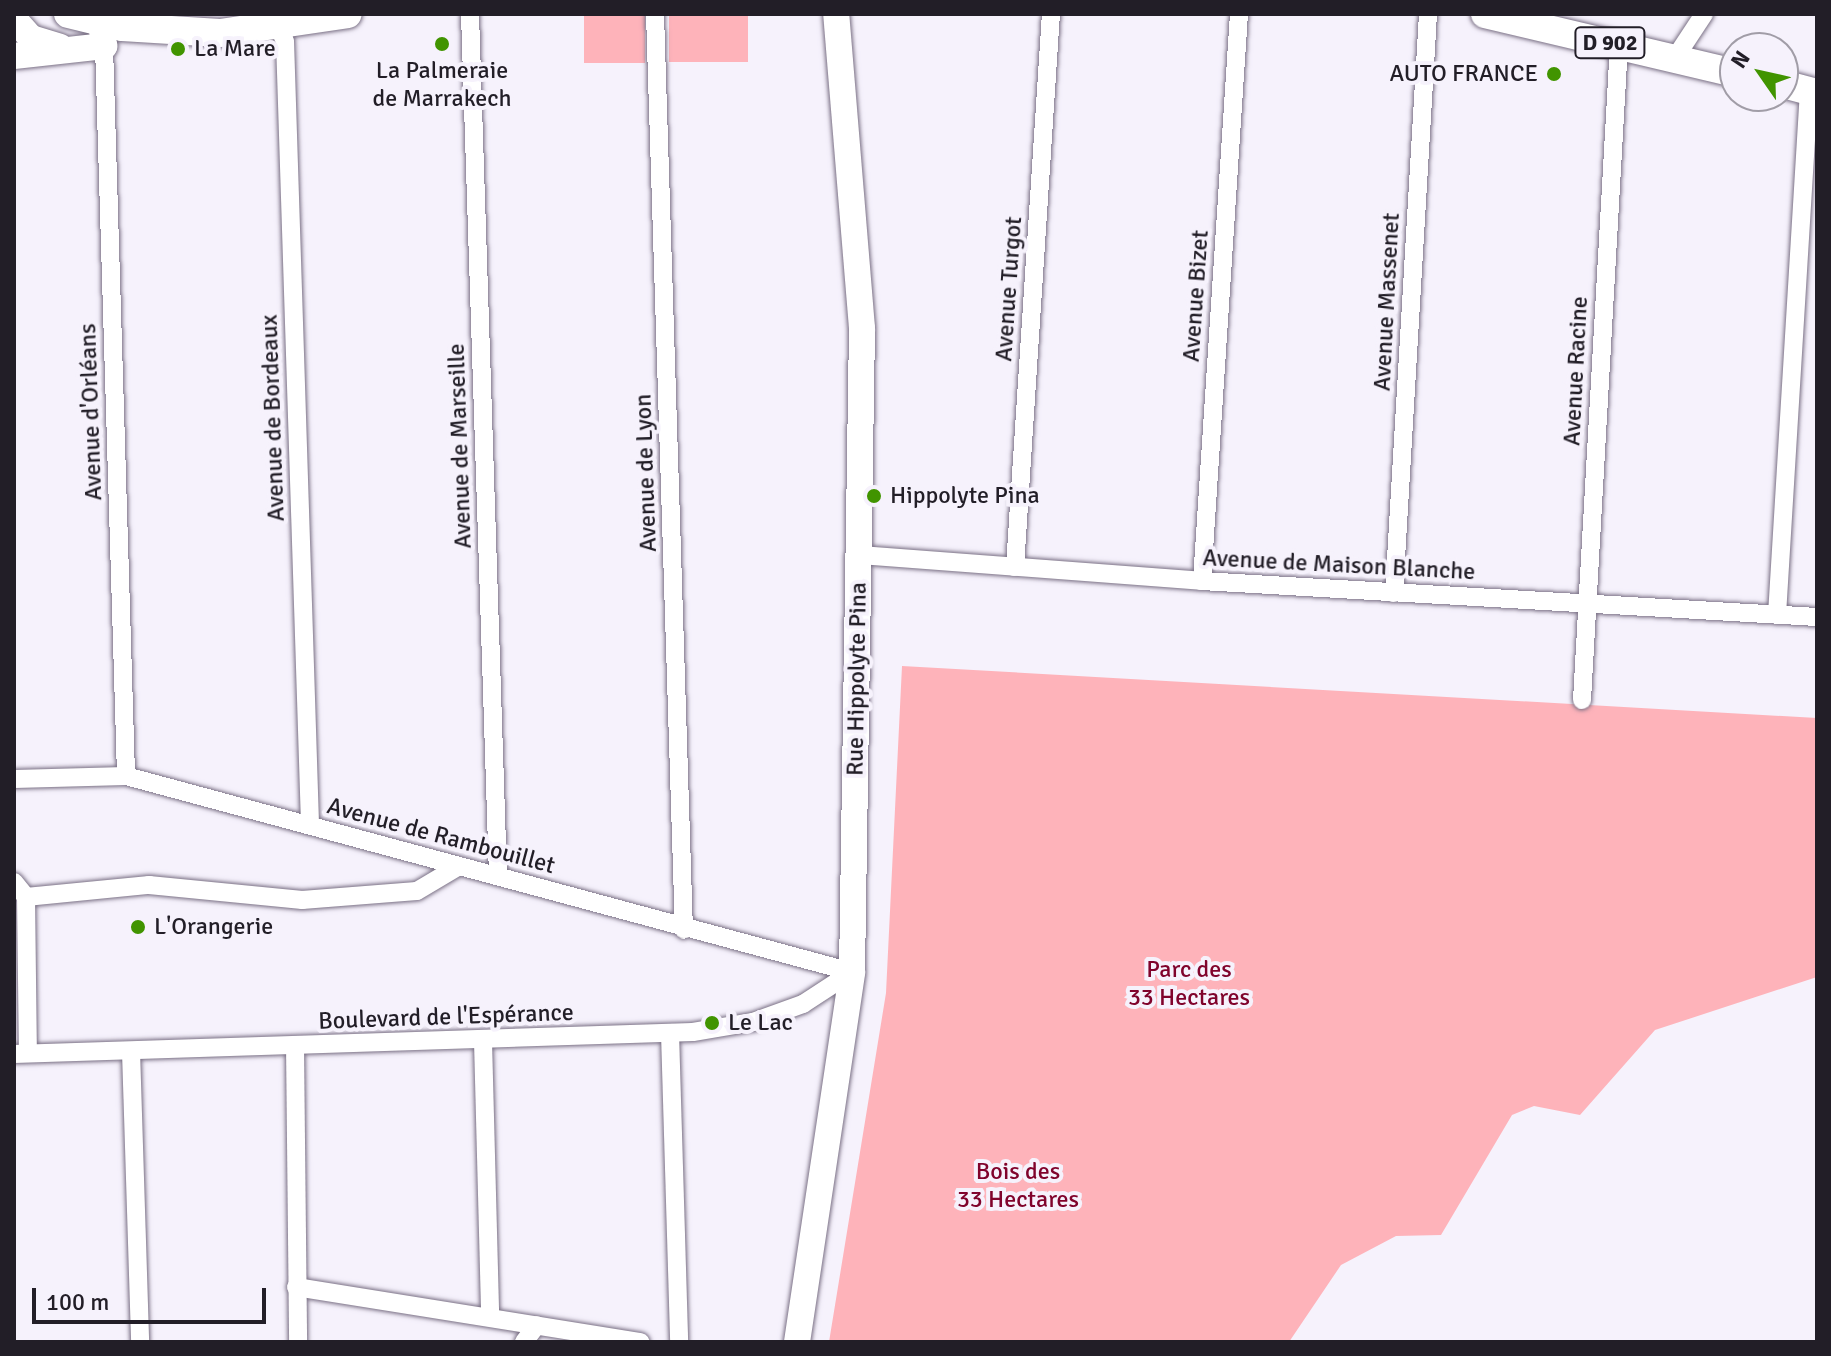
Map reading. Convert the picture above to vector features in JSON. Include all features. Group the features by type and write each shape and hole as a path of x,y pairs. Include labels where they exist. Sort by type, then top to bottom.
{"main road":[{"path":"68,14 102,28 170,31 267,18 327,15"},
{"path":"222,14 267,18"},
{"name":"Rue Hippolyte Pina","path":"797,1342 852,972 861,313 836,14"},
{"name":"D 902","path":"1485,14 1719,69"},
{"path":"14,19 31,38 71,49"},
{"path":"14,56 71,49 102,28"}],"street":[{"name":"Avenue de Marseille","path":"470,14 498,876"},
{"name":"Avenue de Lyon","path":"655,14 684,930"},
{"name":"Avenue Turgot","path":"1015,567 1051,14"},
{"name":"Avenue Bizet","path":"1202,581 1239,14"},
{"name":"Avenue Massenet","path":"1394,593 1428,14"},
{"path":"1675,58 1704,14"},
{"name":"Avenue de Bordeaux","path":"267,18 310,825"},
{"name":"Avenue d'Orléans","path":"102,28 126,776"},
{"name":"Avenue Racine","path":"1582,700 1619,45"},
{"path":"1777,615 1803,89"},
{"name":"Avenue de Maison Blanche","path":"859,555 1202,581 1817,617"},
{"name":"Avenue de Rambouillet","path":"14,779 126,776 498,876 684,930 852,972"},
{"path":"21,1054 20,889 149,885 302,900 417,891 459,866"},
{"name":"Boulevard de l'Espérance","path":"21,1054 670,1033 753,1022 803,1004 852,972"},
{"path":"670,1033 679,1342"},
{"path":"483,1041 490,1317"},
{"path":"295,1045 298,1342"},
{"path":"131,1051 140,1342"},
{"path":"296,1287 641,1342"},
{"path":"524,1342 537,1325"}],"green space":[{"path":"584,14 645,14 645,63 584,63"},
{"path":"669,14 748,14 748,62 669,62"},
{"name":"Parc des 33 Hectares","path":"902,666 1817,718 1817,977 1655,1030 1580,1115 1534,1106 1512,1115 1441,1235 1396,1236 1341,1265 1289,1342 829,1342 886,993"}],"place":[{"name":"La Palmeraie de Marrakech","path":"442,44"},
{"name":"La Mare","path":"178,49"},
{"name":"AUTO FRANCE","path":"1554,74"},
{"name":"Hippolyte Pina","path":"874,496"},
{"name":"L'Orangerie","path":"138,927"},
{"name":"Le Lac","path":"712,1023"}],"park label":[{"name":"Bois des 33 Hectares","path":"1018,1186"}]}
